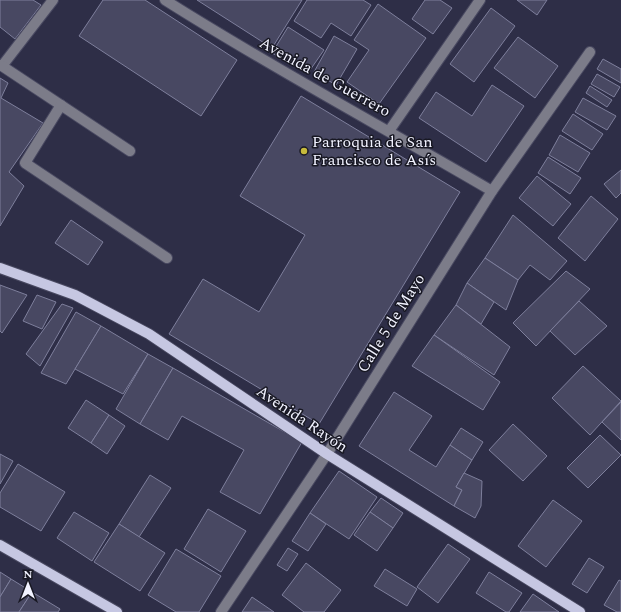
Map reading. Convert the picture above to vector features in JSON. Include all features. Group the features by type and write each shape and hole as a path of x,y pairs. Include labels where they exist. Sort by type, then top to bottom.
{"main road":[{"name":"Avenida Rayón","path":"0,268 75,295 149,334 327,454 580,612"},
{"path":"0,544 117,612"}],"street":[{"path":"53,0 1,66 130,151"},
{"name":"Avenida de Guerrero","path":"165,0 231,42 492,191"},
{"path":"389,131 480,0"},
{"name":"Calle 5 de Mayo","path":"221,612 327,454 492,191 590,52"},
{"path":"61,106 25,163 167,258"}],"building":[{"path":"0,0 33,0 41,5 15,39 0,27"},
{"path":"103,0 145,0 237,60 201,116 79,36"},
{"path":"197,0 302,0 272,48"},
{"path":"307,0 363,0 371,5 351,36 331,23 321,38 294,21"},
{"path":"425,0 440,0 452,8 433,34 412,19"},
{"path":"517,0 547,0 537,15"},
{"path":"378,4 426,38 379,104 347,82 369,50 354,40"},
{"path":"491,8 515,26 474,82 450,64"},
{"path":"288,27 324,50 308,73 272,53"},
{"path":"334,36 357,49 336,85 314,72"},
{"path":"518,37 558,66 535,98 494,68"},
{"path":"603,59 621,69 621,83 597,69"},
{"path":"597,74 620,87 614,97 591,84"},
{"path":"0,78 8,83 1,98 43,123 9,172 24,186 0,226"},
{"path":"492,85 524,106 486,162 419,118 436,92 472,116"},
{"path":"590,86 612,100 607,107 586,93"},
{"path":"301,96 460,192 319,424 169,334 203,279 259,312 305,235 240,196"},
{"path":"583,98 616,116 607,130 575,112"},
{"path":"573,114 603,134 592,150 562,131"},
{"path":"560,135 590,153 578,172 549,155"},
{"path":"548,157 581,178 570,194 538,173"},
{"path":"621,170 621,193 616,198 604,184"},
{"path":"537,176 571,204 553,226 519,198"},
{"path":"591,196 618,219 585,261 558,238"},
{"path":"513,215 567,261 550,280 530,265 518,280 485,258"},
{"path":"71,220 103,242 88,265 55,243"},
{"path":"485,258 518,280 506,310 467,283"},
{"path":"566,271 590,289 536,346 513,323"},
{"path":"467,283 494,302 481,324 456,305"},
{"path":"0,285 27,295 2,333 0,331"},
{"path":"37,295 56,302 42,329 23,321"},
{"path":"579,301 607,326 575,355 550,331"},
{"path":"62,304 73,308 40,366 26,354"},
{"path":"456,305 510,347 494,375 434,335"},
{"path":"76,312 101,326 66,384 41,373"},
{"path":"101,326 148,354 123,394 75,369"},
{"path":"434,335 500,382 483,410 412,366"},
{"path":"148,354 173,368 140,424 116,409"},
{"path":"583,366 621,401 590,435 552,398"},
{"path":"173,368 302,442 260,514 220,492 244,450 182,416 168,440 140,424"},
{"path":"394,392 432,416 409,450 436,467 450,445 472,460 456,487 462,490 454,506 359,446"},
{"path":"86,400 109,415 91,443 68,428"},
{"path":"621,402 621,440 602,422"},
{"path":"109,415 125,426 107,454 91,443"},
{"path":"513,424 547,456 523,481 489,450"},
{"path":"461,428 483,442 472,460 450,445"},
{"path":"600,435 621,455 588,488 567,468"},
{"path":"0,454 13,461 0,484"},
{"path":"18,464 65,492 41,531 0,507 0,493"},
{"path":"339,471 377,497 349,539 310,513"},
{"path":"464,473 482,481 481,506 475,518 454,506 462,490 456,487"},
{"path":"150,475 171,488 139,537 119,524"},
{"path":"381,498 403,513 393,528 370,512"},
{"path":"553,500 582,521 546,567 518,546"},
{"path":"208,509 246,531 221,572 184,549"},
{"path":"74,512 109,533 92,561 57,538"},
{"path":"370,512 393,528 377,551 354,535"},
{"path":"310,513 326,524 308,551 292,541"},
{"path":"119,524 165,553 140,591 94,562"},
{"path":"448,544 470,559 438,603 417,587"},
{"path":"288,548 298,554 287,571 277,565"},
{"path":"176,549 221,576 199,612 176,612 148,595"},
{"path":"589,558 604,567 587,593 572,584"},
{"path":"306,563 341,590 324,612 304,612 282,595"},
{"path":"385,569 417,589 407,606 374,586"},
{"path":"0,572 11,579 0,597"},
{"path":"489,572 522,593 509,612 506,612 476,593"},
{"path":"11,579 32,592 19,612 0,612 0,597"},
{"path":"619,580 621,581 621,612 617,612 604,605"},
{"path":"32,592 60,609 58,612 19,612"},
{"path":"533,594 559,612 520,612"},
{"path":"252,597 274,612 242,612"}],"place":[{"name":"Parroquia de San Francisco de Asís","path":"304,151"}]}
